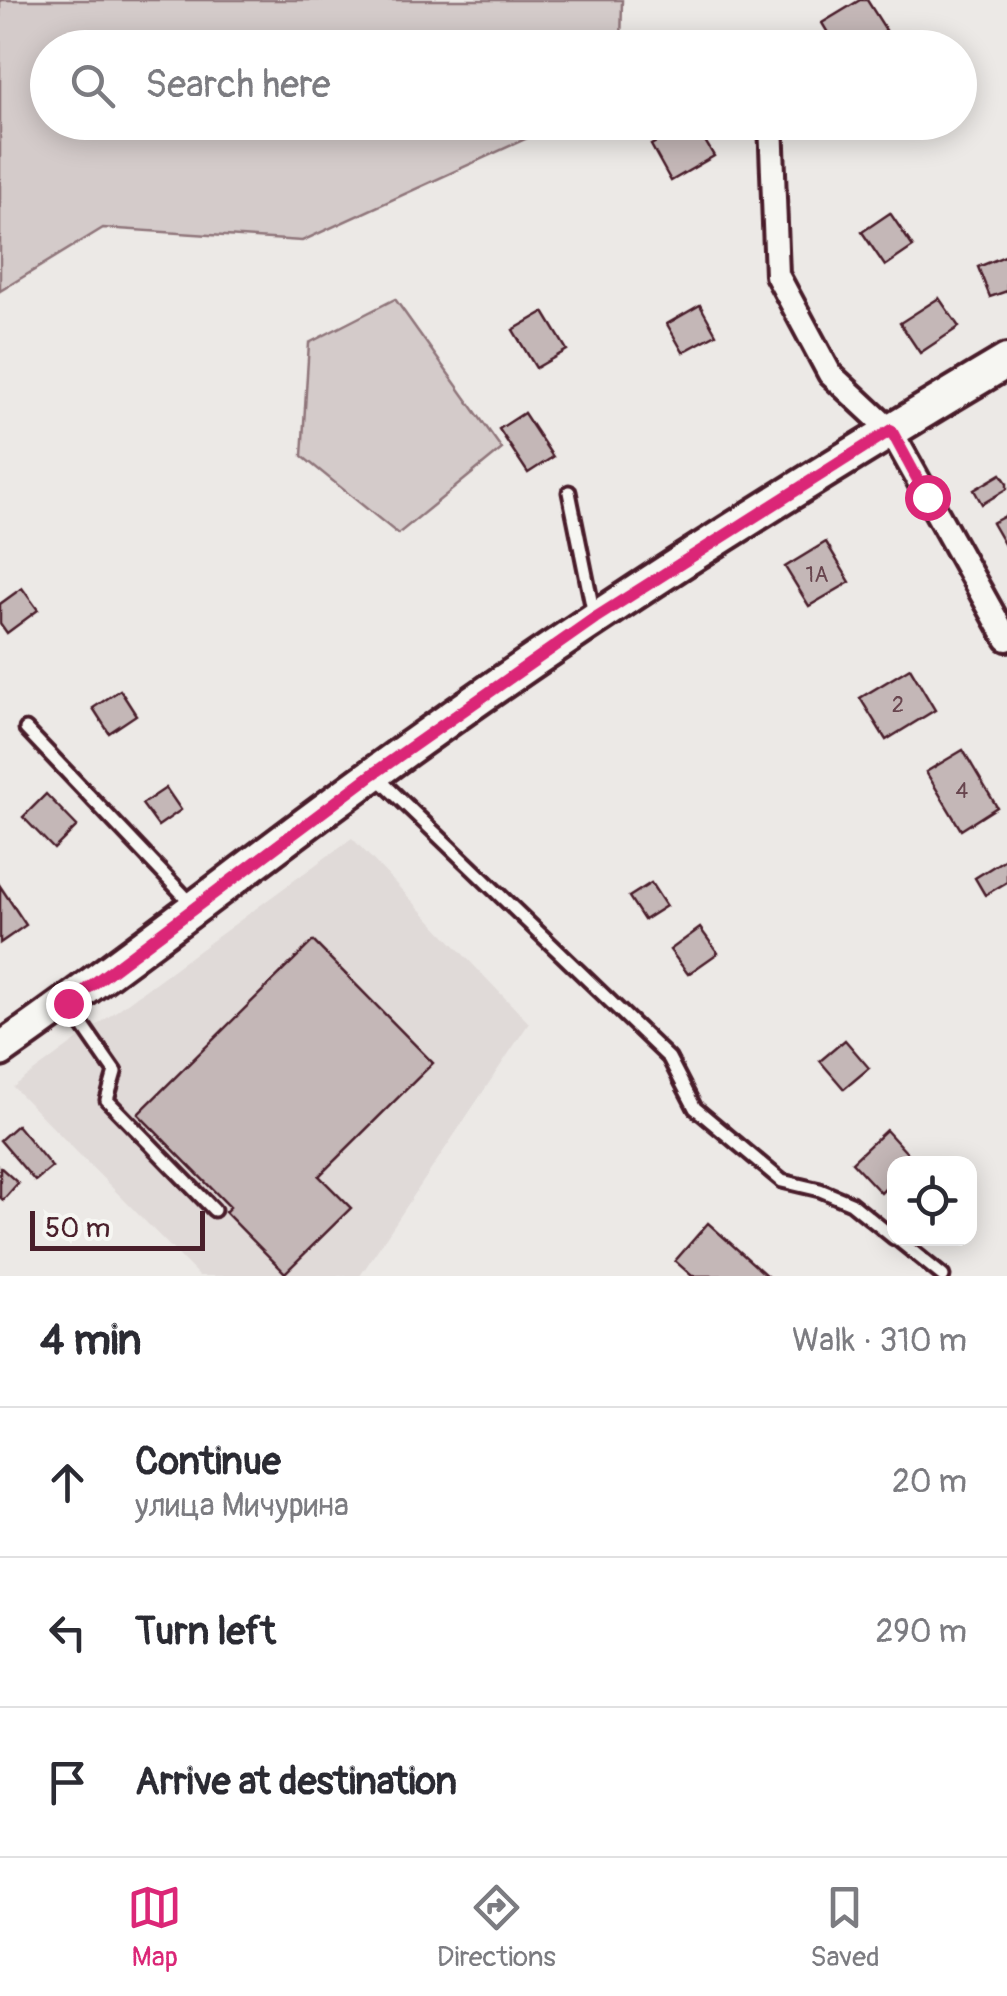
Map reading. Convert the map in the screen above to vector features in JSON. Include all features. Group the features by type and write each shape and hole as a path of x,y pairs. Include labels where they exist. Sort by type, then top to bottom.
{"street":[{"path":"772,140 777,275 830,374 891,430 1007,639"},
{"path":"0,1050 373,774 595,618 1007,360"}],"lane":[{"path":"569,492 595,618"},
{"path":"26,729 196,907"},
{"path":"373,774 669,1058 695,1108 782,1181 851,1203 887,1232"},
{"path":"68,1003 115,1072 107,1100 214,1210"},
{"path":"905,1246 943,1276"}],"shaded area":[{"path":"0,0 622,0 621,30 30,30 30,140 523,140 302,241 103,228 0,291"},
{"path":"395,299 502,449 398,534 302,456 309,343"},
{"path":"352,838 529,1023 360,1276 199,1276 13,1087"}],"building":[{"path":"860,0 867,0 886,30 826,30 822,23"},
{"path":"660,140 705,140 714,156 671,181 651,145"},
{"path":"890,213 913,247 885,266 862,232"},
{"path":"1007,255 1007,291 990,297 978,267"},
{"path":"939,298 959,327 920,353 900,323"},
{"path":"700,305 716,334 683,352 667,324"},
{"path":"544,312 567,350 536,368 513,330"},
{"path":"524,413 553,457 528,473 499,429"},
{"path":"1001,474 1007,489 982,504 974,490"},
{"path":"1007,515 1007,549 992,523"},
{"path":"826,542 850,582 809,606 785,567"},
{"path":"22,588 38,610 7,633 0,623 0,604"},
{"path":"910,668 935,710 886,740 860,698"},
{"path":"120,690 136,715 109,733 93,708"},
{"path":"963,750 997,807 961,830 926,772"},
{"path":"166,788 181,810 158,826 142,804"},
{"path":"46,794 77,826 54,849 23,817"},
{"path":"1007,858 1007,882 985,895 975,878"},
{"path":"651,883 666,906 644,920 629,897"},
{"path":"0,886 26,925 0,943"},
{"path":"700,928 718,953 688,974 670,950"},
{"path":"313,941 433,1063 319,1176 351,1208 285,1273 225,1212 230,1207 138,1114"},
{"path":"845,1040 869,1068 844,1089 820,1061"},
{"path":"17,1125 52,1167 35,1181 0,1140"},
{"path":"886,1130 910,1156 887,1156 887,1187 881,1193 852,1162"},
{"path":"0,1167 18,1183 3,1200 0,1197"},
{"path":"708,1223 767,1276 692,1276 675,1261"}],"route":[{"path":"68,1003 373,774 595,618 891,430 927,497"}]}
